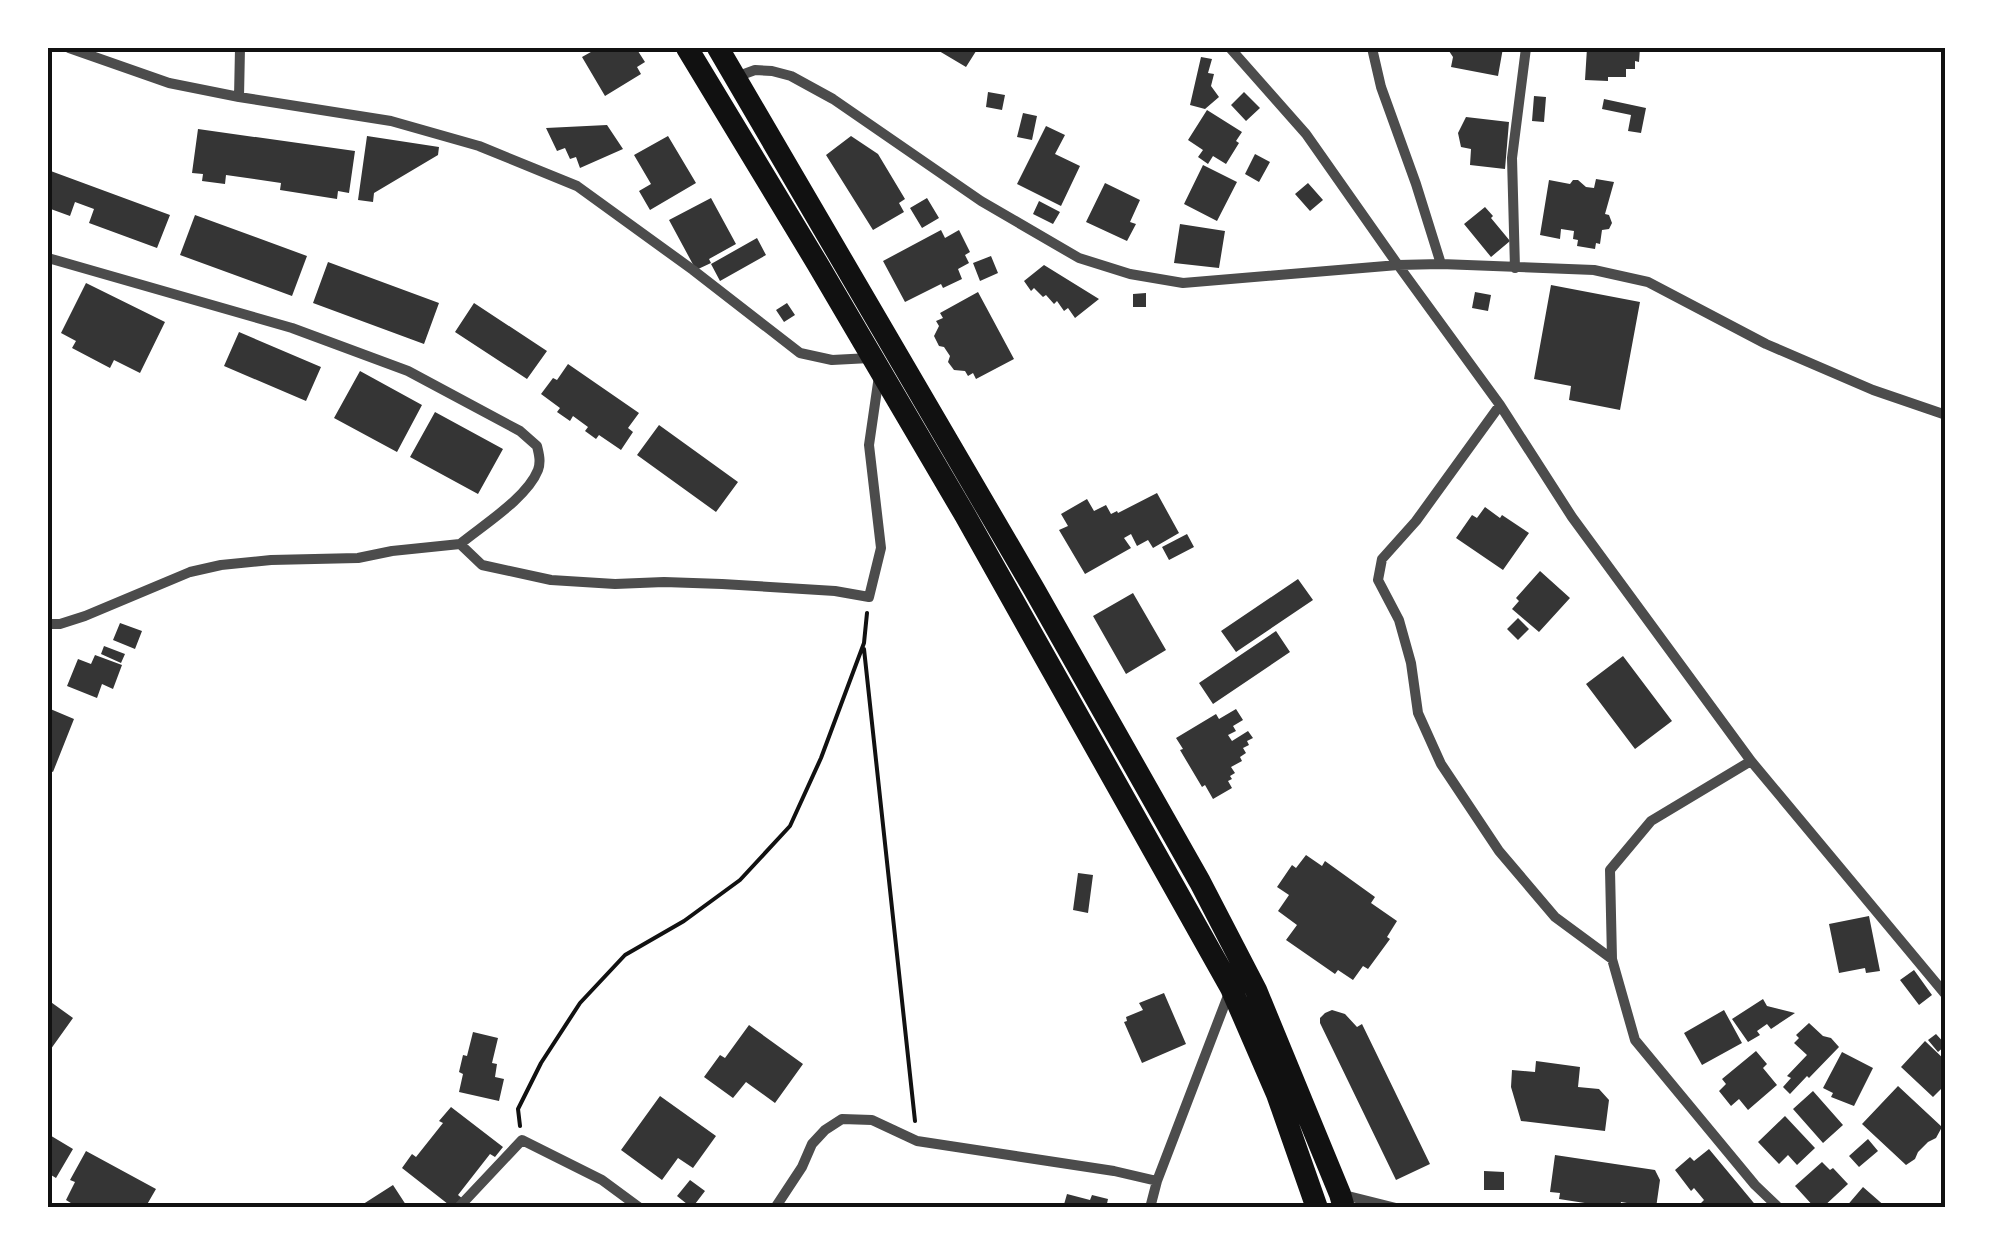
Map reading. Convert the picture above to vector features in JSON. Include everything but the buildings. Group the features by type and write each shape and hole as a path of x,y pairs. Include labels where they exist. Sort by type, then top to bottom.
{"highway":[{"path":"687,48 817,263 868,328 1044,606 1256,990 1342,1201"},
{"path":"718,48 839,251 868,328 876,364 1232,988 1277,1094 1318,1208"},
{"path":"817,263 839,251"}],"street":[{"path":"69,48 169,83 391,121 479,146 577,186 800,353 876,364 869,445 881,548 869,597 722,584 565,582 482,565 460,544"},
{"path":"240,48 240,97"},
{"path":"1230,48 1306,134 1500,405 1572,517 1751,761 1946,995"},
{"path":"1372,48 1381,87 1441,264"},
{"path":"1515,268 1512,158 1526,48"},
{"path":"736,77 755,70 791,76 832,99 981,202 1079,258 1130,274 1182,283 1398,265 1594,270 1648,282 1766,344 1873,390 1946,415"},
{"path":"48,258 309,334 408,371 520,431 537,446 540,466 518,497 460,544 358,558 221,565 190,572 85,616 48,624"},
{"path":"1500,405 1416,521 1382,558 1378,580 1399,620 1411,663 1418,712 1441,764 1499,851 1556,918 1612,959"},
{"path":"1751,761 1651,821 1610,870 1612,959 1636,1040 1755,1185 1779,1208"},
{"path":"1150,1208 1232,988"},
{"path":"776,1208 812,1144 842,1118 872,1120 917,1141 1157,1181"},
{"path":"458,1208 522,1140 602,1180 640,1208"},
{"path":"1342,1201 1396,1208"}],"path":[{"path":"869,597 864,644 917,1141"},
{"path":"522,1140 518,1109 540,1063 580,1003 624,954 684,921 740,880 790,826 821,758 864,644"}]}
